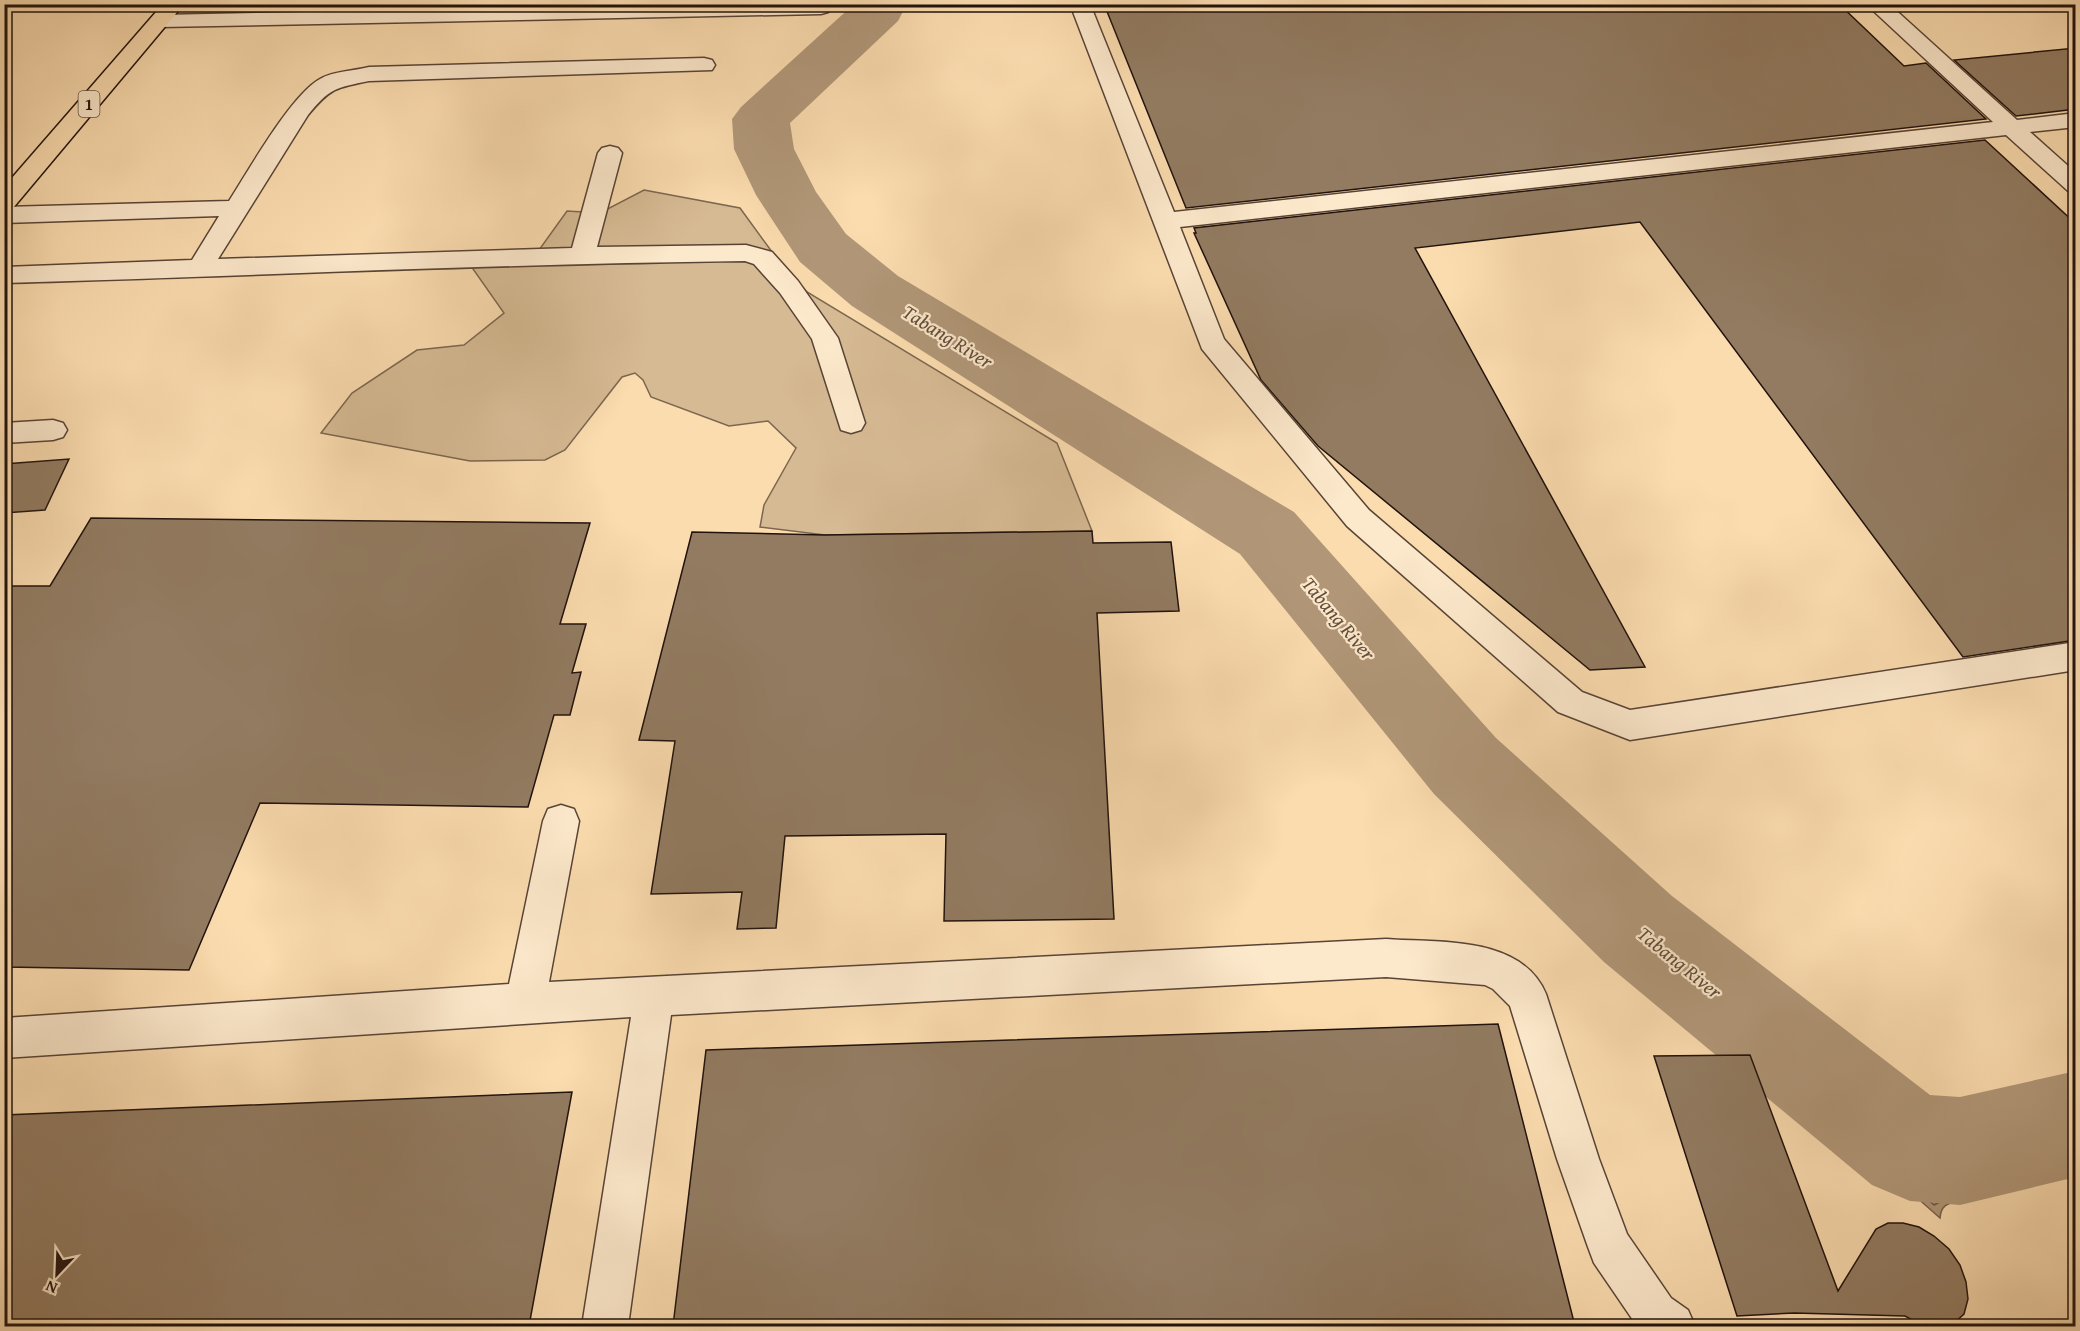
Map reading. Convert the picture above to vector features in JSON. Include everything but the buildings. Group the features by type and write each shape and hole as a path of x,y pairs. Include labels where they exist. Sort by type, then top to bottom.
{"highway":[{"name":"1","path":"4,203 168,13"}],"lane":[{"path":"1080,4 1212,342 1351,510 1570,702 1630,725 2076,656"},
{"path":"1876,4 2076,186"},
{"path":"168,13 822,9"},
{"path":"199,270 236,208 299,112 316,91 330,82 369,74 704,65"},
{"path":"1165,221 2076,120"},
{"path":"583,254 609,153"},
{"path":"4,215 236,208"},
{"path":"4,275 199,270 583,254 746,253 763,258 789,287 825,338 851,423"},
{"path":"4,433 53,430"},
{"path":"525,1003 561,821"},
{"path":"4,1038 525,1003 1386,958 1485,966 1507,975 1526,994 1578,1159 1610,1247 1655,1314 1672,1326"},
{"path":"605,1326 654,998"}],"shaded area":[{"path":"644,190 740,208 775,256 807,292 1057,443 1092,531 825,535 760,527 764,505 796,448 768,421 729,426 651,397 643,380 635,373 622,377 565,450 545,460 470,461 321,433 352,393 417,350 464,345 504,313 466,259 534,257 567,211 600,213"}],"water":[{"path":"1777,1059 1810,1083 1817,1080 1832,1097 1835,1093 1850,1111 1894,1143 1934,1146 1949,1156 1956,1138 1996,1134 2012,1118 2022,1113 2075,1101 2075,1146 2071,1144 2050,1161 2028,1165 2012,1177 1991,1180 1984,1196 1961,1193 1957,1201 1943,1208 1940,1218 1915,1196 1893,1183 1865,1153 1838,1143 1830,1133 1815,1099 1800,1092 1780,1075"}],"waterway":[{"name":"Tabang River","path":"881,4 879,10 761,119 764,149 787,195 823,248 875,291 1267,533 1465,766 1638,929 1910,1147 1960,1151 2076,1124"}]}
